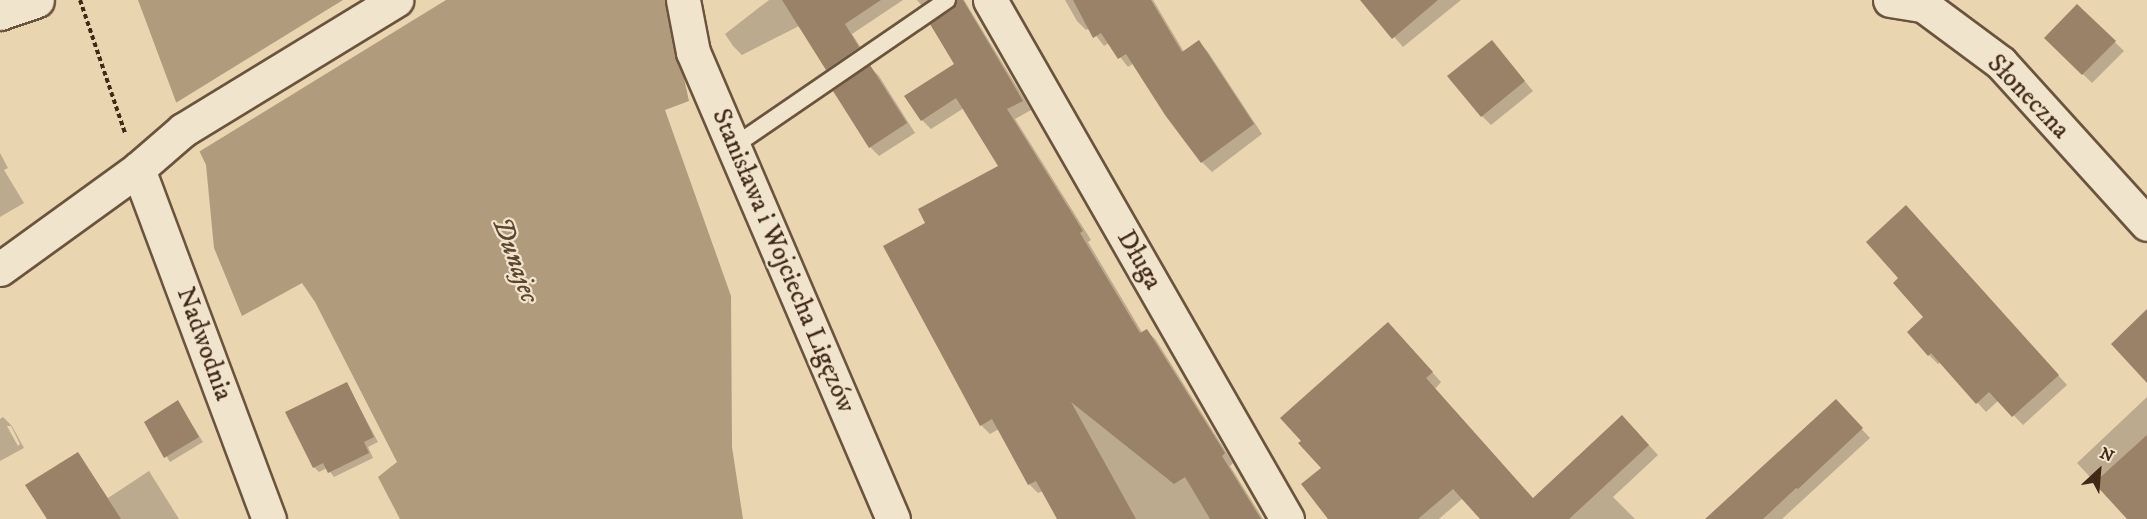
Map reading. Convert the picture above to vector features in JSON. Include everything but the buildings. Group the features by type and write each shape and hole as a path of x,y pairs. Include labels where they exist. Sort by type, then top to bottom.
{"street":[{"path":"0,13 37,0"},
{"path":"0,269 138,169 183,130 396,0"},
{"name":"Stanisława i Wojciecha Ligęzów","path":"683,0 693,52 893,519"},
{"name":"Długa","path":"990,0 1287,519"},
{"name":"Słoneczna","path":"1890,0 1923,5 2001,63 2147,224"},
{"name":"Nadwodnia","path":"138,169 269,519"}],"lane":[{"path":"734,146 947,0"}],"path":[{"path":"80,0 138,169"}],"water":[{"name":"Dunajec","path":"138,0 667,0 689,101 665,110 731,296 732,447 743,519 400,519 378,477 397,462 315,302 302,283 242,316 214,248 206,165 176,102"}],"pier":[{"path":"343,0 446,0 197,153 174,104"}]}
